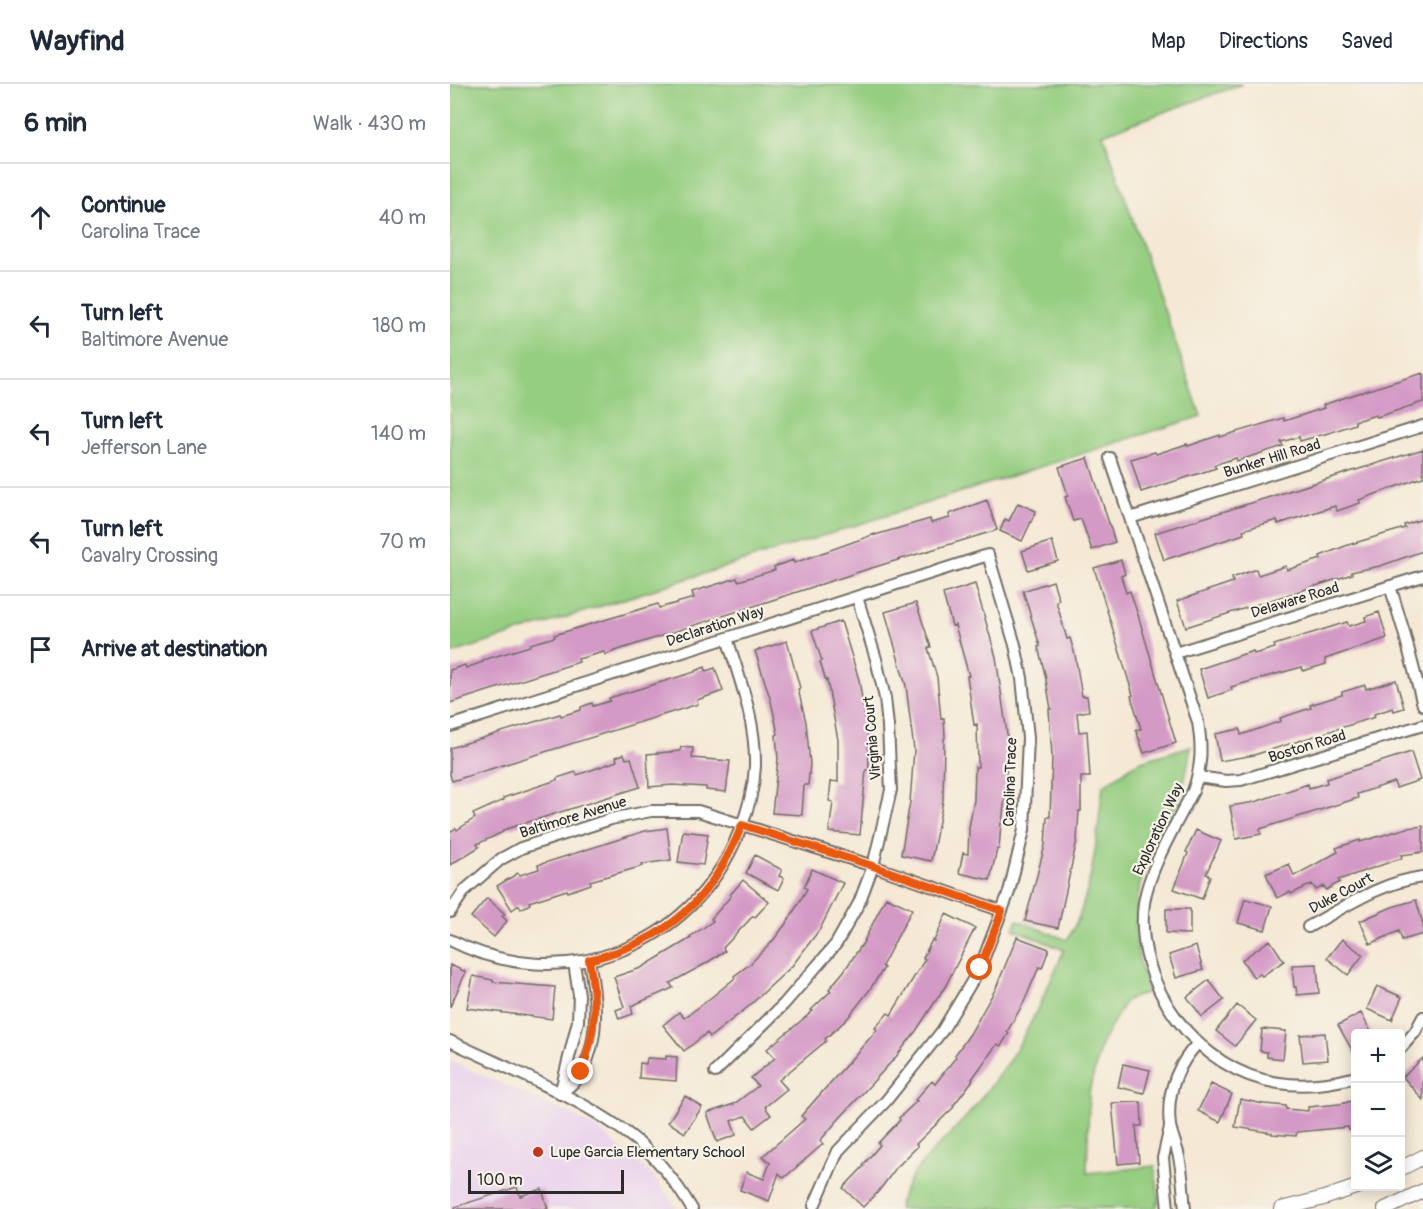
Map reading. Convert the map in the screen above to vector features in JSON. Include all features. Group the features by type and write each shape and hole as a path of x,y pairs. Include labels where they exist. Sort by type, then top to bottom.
{"street":[{"name":"Bunker Hill Road","path":"1130,518 1423,426"},
{"name":"Exploration Way","path":"1110,458 1198,722 1202,746 1198,777 1148,883 1144,906 1148,963 1157,987 1174,1015 1197,1044 1249,1075 1277,1083 1311,1086 1351,1078"},
{"name":"Declaration Way","path":"450,726 988,555"},
{"name":"Carolina Trace","path":"814,1206 838,1151 886,1101 942,1031 980,968 1010,892 1024,830 1028,738 1022,678 1015,645 988,555"},
{"name":"Delaware Road","path":"1175,653 1423,576"},
{"path":"1390,586 1423,705"},
{"name":"Virginia Court","path":"715,1072 784,1004 836,944 859,903 873,866 891,790 888,726 885,698 876,660 857,597"},
{"path":"450,940 504,960 540,964 573,963 631,946 659,931 702,895 728,859 742,825 751,792 754,767 754,738 748,707 727,638"},
{"name":"Boston Road","path":"1198,777 1226,782 1241,780 1423,725"},
{"name":"Baltimore Avenue","path":"450,912 465,890 501,859 521,848 611,819 651,811 698,811 873,866 1002,911"},
{"name":"Duke Court","path":"1308,927 1372,892 1394,883 1423,877"},
{"path":"560,1094 579,1077 591,1043 595,997 589,960"},
{"path":"560,1094 579,1014 579,995 573,963"},
{"path":"1405,1044 1423,1017"},
{"path":"450,1041 603,1117 637,1142 675,1183 692,1209"},
{"path":"1168,1209 1163,1158 1170,1127 1170,1089 1184,1058 1197,1044"},
{"path":"1170,1127 1179,1157 1185,1209"},
{"path":"1405,1167 1423,1156"},
{"path":"1281,1209 1351,1189"},
{"path":"1385,1209 1423,1191"}],"shaded area":[{"name":"Lupe Garcia Elementary School","path":"450,1061 574,1116 599,1130 653,1175 677,1209 450,1209"}],"green space":[{"path":"450,84 1242,84 1103,134 1201,416 450,654"},
{"path":"1191,746 1180,796 1150,853 1139,888 1137,940 1148,992 1125,1001 1101,1045 1089,1092 1087,1173 1155,1166 1159,1200 1156,1208 898,1209 910,1180 972,1110 1016,1050 1064,950 1014,929 1017,920 1067,940 1080,915 1090,880 1103,786 1138,762"}],"building":[{"path":"1423,373 1423,402 1377,417 1376,415 1355,421 1355,424 1332,432 1300,441 1299,437 1281,442 1283,446 1237,461 1236,458 1214,465 1216,468 1141,492 1131,459 1187,444 1188,446 1283,418 1284,421 1324,408 1323,405"},
{"path":"1423,449 1423,477 1359,500 1360,503 1337,511 1335,506 1278,524 1277,520 1243,530 1244,534 1164,560 1155,533"},
{"path":"1088,458 1115,542 1092,550 1081,519 1073,521 1059,467"},
{"path":"987,500 997,530 865,570 605,655 604,652 578,659 579,662 450,703 450,670 465,665 466,668 483,662 483,660 555,637 554,635 658,604 659,608 694,598 692,592 737,578 738,581 775,570 774,567 793,560 794,563 875,534 930,519 931,523 950,518 949,514"},
{"path":"1018,503 1036,511 1022,541 1000,531 1005,519 1009,521"},
{"path":"1423,519 1423,551 1380,566 1351,572 1352,574 1186,627 1177,601 1233,582 1232,578 1256,569 1258,575 1286,566 1287,570 1321,559 1320,556 1348,545 1405,528 1404,525"},
{"path":"1052,541 1058,561 1028,570 1022,551"},
{"path":"1121,560 1125,574 1121,576 1126,593 1130,591 1176,743 1144,753 1136,730 1141,729 1131,696 1133,695 1094,568"},
{"path":"1053,581 1067,639 1070,638 1075,655 1082,696 1087,696 1089,711 1077,713 1079,732 1087,731 1090,777 1081,777 1081,811 1079,811 1077,840 1058,928 1025,921 1045,845 1047,817 1050,817 1052,757 1049,709 1051,709 1045,674 1038,647 1040,646 1023,591"},
{"path":"975,584 996,657 1007,734 1006,788 999,849 997,849 990,880 959,873 963,853 968,854 975,767 978,767 977,724 974,725 967,676 969,676 955,625 952,626 943,594"},
{"path":"916,603 931,647 928,648 937,677 941,719 944,718 943,801 931,861 901,855 910,802 914,750 906,686 885,612"},
{"path":"1379,612 1387,638 1325,659 1326,664 1303,671 1302,667 1269,676 1231,687 1232,690 1208,698 1199,669 1253,651 1254,654 1275,648 1274,645 1347,622 1349,626 1366,621 1365,617"},
{"path":"841,621 859,680 868,737 869,770 866,770 860,835 829,832 833,802 829,801 831,781 838,782 838,740 827,680 812,631"},
{"path":"787,641 800,688 798,689 806,722 810,764 808,785 804,785 802,815 772,813 778,759 776,735 778,734 771,701 755,651"},
{"path":"705,667 706,671 715,668 723,691 697,700 698,704 452,781 450,748 560,714 561,716 581,710 581,707 592,703 593,706 610,701 609,698"},
{"path":"1396,680 1404,708 1394,711 1393,708 1374,714 1375,717 1254,755 1220,761 1215,734 1240,729 1241,735 1281,721 1280,718 1342,695 1342,692 1365,685 1366,689"},
{"path":"681,747 693,748 692,758 730,761 726,792 706,790 706,787 673,785 649,787 647,754 680,751"},
{"path":"1411,752 1420,780 1396,788 1394,782 1357,794 1358,798 1260,829 1261,834 1236,839 1230,806 1255,802 1308,784 1309,788 1327,783 1326,779"},
{"path":"624,754 626,759 631,758 640,787 503,830 477,844 479,847 450,865 450,832 475,818 473,814 504,800 503,798 557,780 557,778 576,772 577,775 617,761 616,757"},
{"path":"1423,826 1423,852 1401,855 1402,858 1338,880 1340,882 1326,890 1324,886 1316,890 1312,884 1277,898 1266,874 1289,864 1294,876 1338,852 1336,848 1407,828"},
{"path":"667,828 671,860 642,864 643,866 590,881 591,884 568,892 567,890 529,902 530,904 521,909 519,905 512,910 497,886 518,873 520,875 539,869 538,865 645,831"},
{"path":"1196,830 1221,841 1206,874 1210,876 1202,899 1174,889"},
{"path":"683,831 708,834 703,865 678,862"},
{"path":"755,855 782,870 779,876 784,878 778,890 746,873"},
{"path":"812,869 843,883 820,929 792,966 748,1007 710,1037 707,1033 684,1051 663,1025 679,1012 684,1018 707,1001 772,942 807,889 804,887"},
{"path":"743,880 769,902 723,948 725,951 670,983 673,988 631,1006 633,1014 619,1019 616,1010 624,1007 614,977 641,968 691,938 713,921 711,919"},
{"path":"886,897 912,909 882,966 884,968 868,992 847,1019 825,1039 826,1041 779,1080 787,1089 765,1107 771,1115 754,1128 745,1116 731,1121 736,1135 717,1142 707,1113 734,1104 758,1086 751,1078 775,1058 767,1049 813,1011 811,1010 831,991 829,989 863,943"},
{"path":"487,898 505,914 502,916 507,921 494,937 471,917"},
{"path":"1245,899 1272,906 1265,930 1238,923"},
{"path":"1416,900 1423,924 1423,934 1402,940 1399,931 1370,944 1360,921 1392,907"},
{"path":"1166,909 1190,909 1190,934 1166,933"},
{"path":"946,914 975,928 946,985 916,1031 895,1058 820,1141 823,1144 784,1178 779,1173 769,1201 740,1190 746,1172 764,1179 770,1163 763,1156 805,1119 801,1116 877,1030 875,1028 888,1013 891,1015 925,959 923,958 932,940 934,941"},
{"path":"1017,937 1049,949 1042,968 1039,967 1024,1002 1007,1032 1009,1033 1001,1046 997,1044 954,1107 916,1144 918,1146 863,1207 843,1188 864,1166 880,1145 878,1143 900,1120 899,1118 917,1101 915,1100 932,1081 935,1084 956,1057 955,1055 970,1034 996,988"},
{"path":"1342,939 1363,955 1348,975 1327,958"},
{"path":"1270,940 1284,961 1262,976 1260,974 1254,978 1242,960"},
{"path":"1196,946 1203,970 1176,978 1169,955"},
{"path":"1317,964 1319,993 1297,995 1292,965"},
{"path":"450,965 466,972 450,1007"},
{"path":"473,976 493,980 493,982 555,987 552,1019 467,1008"},
{"path":"1209,980 1224,1000 1202,1017 1187,997"},
{"path":"1377,986 1402,997 1392,1020 1367,1009"},
{"path":"1237,1005 1256,1020 1235,1046 1216,1031"},
{"path":"1361,1013 1369,1029 1351,1029 1351,1048 1338,1025"},
{"path":"1262,1029 1286,1031 1283,1059 1267,1057 1267,1052 1260,1051"},
{"path":"1325,1033 1328,1060 1303,1062 1300,1035"},
{"path":"666,1056 677,1057 676,1081 639,1078 640,1063 646,1064 647,1058 666,1059"},
{"path":"1423,1058 1423,1100 1405,1079 1405,1075"},
{"path":"1123,1064 1150,1070 1144,1093 1118,1087"},
{"path":"1211,1084 1232,1094 1220,1122 1198,1111"},
{"path":"685,1096 702,1107 685,1133 668,1122"},
{"path":"1240,1099 1286,1106 1286,1109 1308,1111 1308,1107 1351,1101 1351,1129 1349,1130 1348,1127 1297,1132 1296,1136 1235,1127"},
{"path":"1141,1102 1142,1126 1136,1126 1139,1162 1118,1164 1112,1103"},
{"path":"517,1187 520,1196 542,1189 548,1209 455,1209 455,1207"}],"place":[{"name":"Lupe Garcia Elementary School","path":"538,1152"}],"route":[{"path":"581,1072 591,1043 595,1013 589,960 631,946 672,923 711,885 728,859 742,825 873,866 1002,911 980,968"}]}
